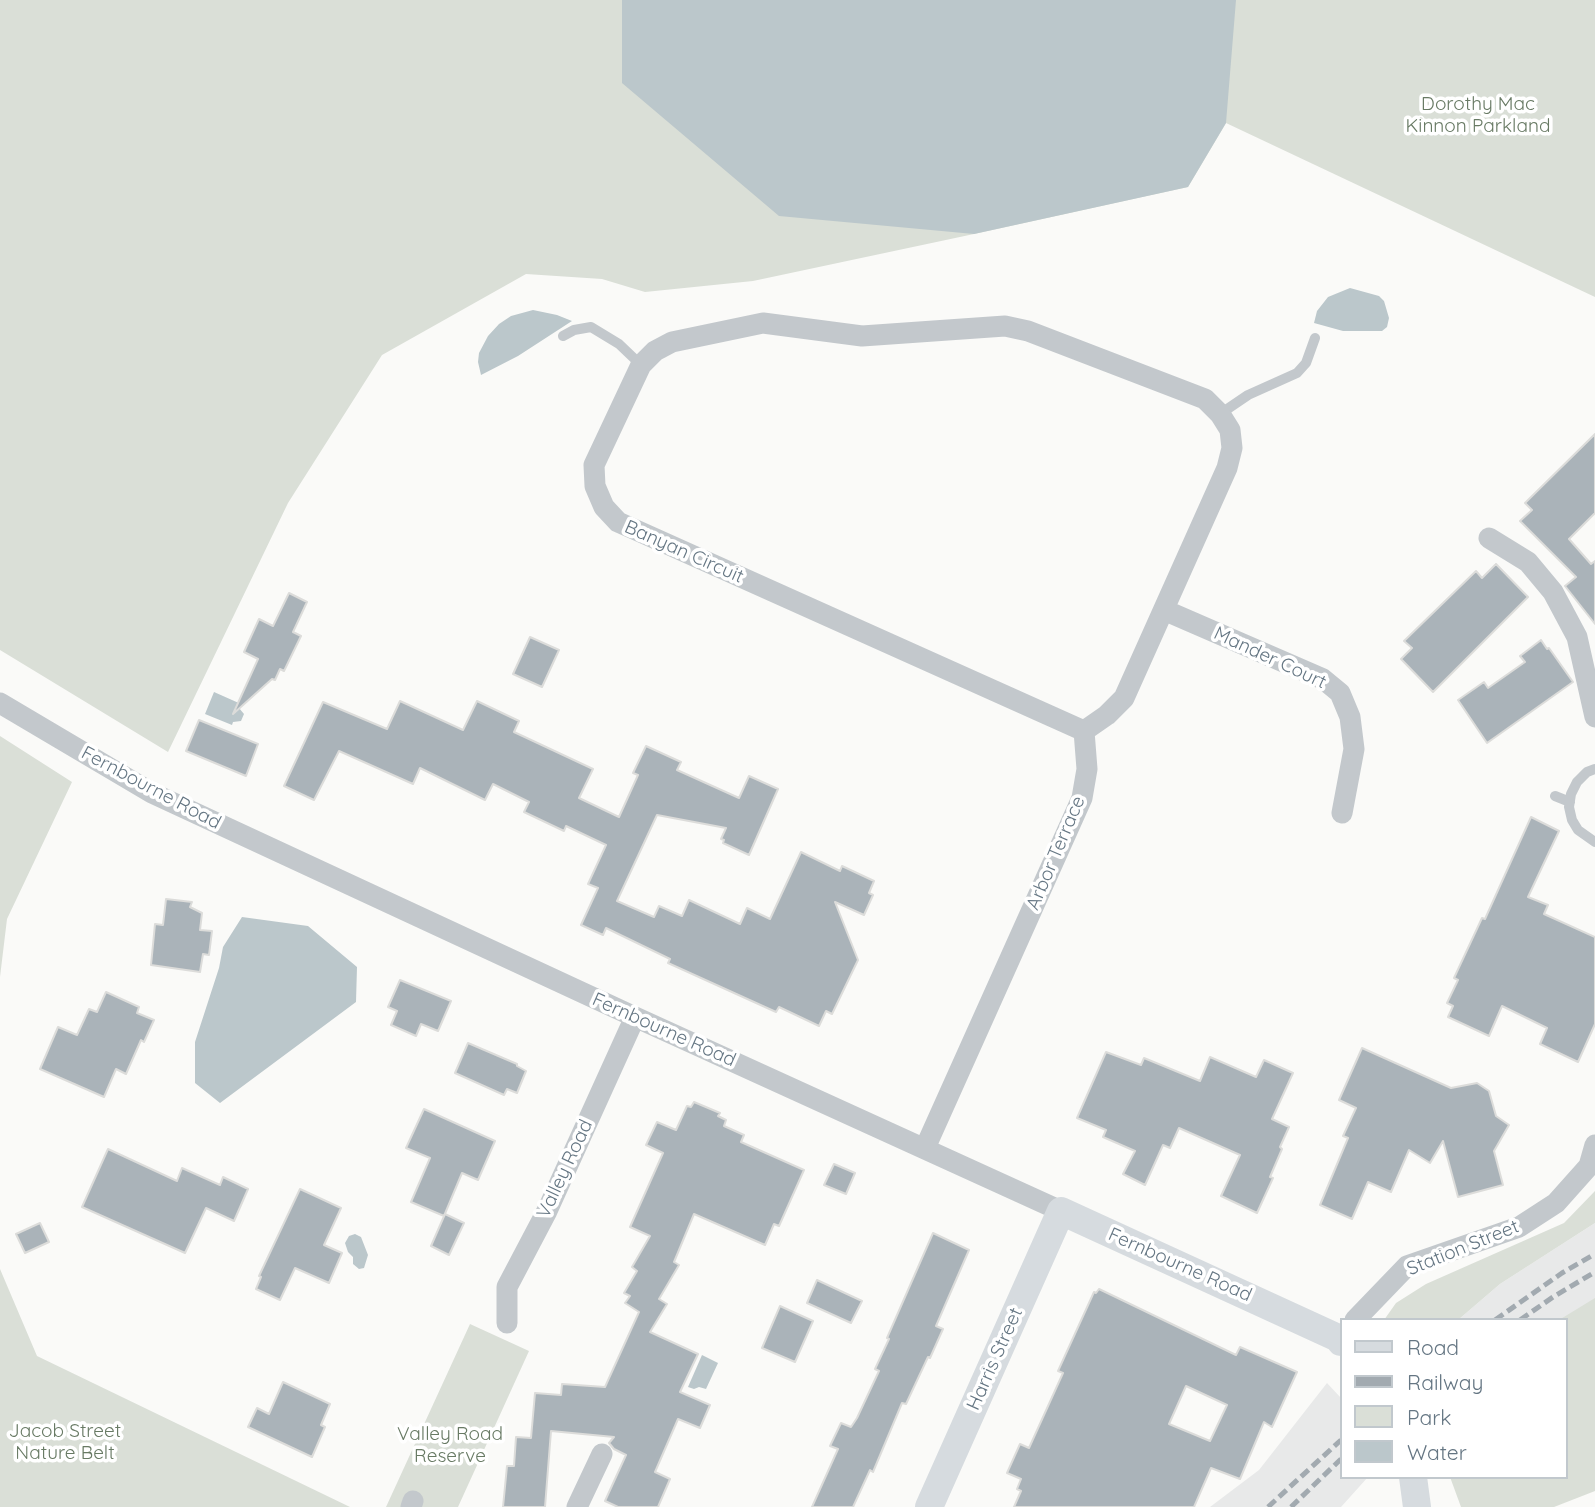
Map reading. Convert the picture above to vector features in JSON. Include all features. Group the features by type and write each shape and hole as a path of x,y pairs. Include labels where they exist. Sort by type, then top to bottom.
{"street":[{"name":"Banyan Circuit","path":"1084,731 618,522 604,507 595,486 594,465 641,365 655,351 672,342 763,323 862,336 1005,326 1028,331 1205,398 1220,414"},
{"path":"1084,731 1107,715 1124,698 1230,458 1230,430 1220,414"},
{"path":"1489,538 1528,562 1553,592 1577,637 1595,717"},
{"name":"Mander Court","path":"1164,610 1323,679 1340,693 1350,717 1354,749 1342,813"},
{"name":"Fernbourne Road","path":"0,703 152,793 1061,1211 1340,1331"},
{"name":"Arbor Terrace","path":"925,1147 1082,798 1087,769 1084,731"},
{"name":"Valley Road","path":"507,1323 507,1287 547,1211 635,1017"},
{"name":"Station Street","path":"1358,1318 1407,1266 1519,1227 1556,1203 1589,1166 1595,1145"},
{"name":"Harris Street","path":"929,1507 1061,1211"},
{"path":"577,1507 602,1454"},
{"path":"1413,1479 1417,1507"}],"lane":[{"path":"563,336 574,330 591,327 619,344 641,365"},
{"path":"1220,414 1248,395 1297,373 1306,363 1315,338"},
{"path":"1595,769 1587,772 1577,782 1570,802 1572,820 1578,830 1595,842"},
{"path":"1555,796 1570,802"}],"shaded area":[{"path":"1595,1223 1595,1319 1460,1318 1500,1284"},
{"path":"1327,1383 1340,1397 1340,1479 1366,1479 1341,1507 1210,1507 1259,1470"}],"green space":[{"name":"Dorothy Mac Kinnon Parkland","path":"0,0 1595,0 1595,297 1226,123 1188,187 974,234 753,281 645,292 602,279 526,274 382,355 288,503 168,752 0,650"},
{"path":"0,736 72,782 7,919 0,977"},
{"path":"1595,1191 1595,1223 1500,1284 1460,1318 1385,1318 1396,1303 1426,1284 1564,1223"},
{"name":"Jacob Street Nature Belt","path":"0,1269 37,1356 350,1507 0,1507"},
{"path":"1595,1298 1595,1491 1554,1507 1461,1507 1451,1479 1567,1479 1567,1318 1562,1318"},
{"name":"Valley Road Reserve","path":"470,1324 529,1351 458,1507 386,1507"}],"water":[{"path":"622,0 1236,0 1226,123 1188,187 974,234 779,216 622,83"},
{"path":"1350,288 1379,296 1384,301 1389,318 1387,327 1382,331 1343,331 1314,323 1317,311 1328,297"},
{"path":"533,310 572,321 518,356 481,375 479,353 488,336 511,316"},
{"path":"214,692 241,704 239,708 244,714 241,721 233,722 232,725 205,714"},
{"path":"242,917 308,926 357,967 356,1002 220,1103 195,1083 195,1042 219,968 223,947"},
{"path":"355,1234 361,1237 368,1255 364,1268 359,1269 353,1264 353,1257 345,1243 349,1236"},
{"path":"702,1355 718,1363 706,1389 688,1387"}],"building":[{"path":"1595,434 1595,513 1569,539 1591,564 1595,561 1595,624 1565,586 1576,577 1520,521 1532,510 1525,503"},
{"path":"1496,564 1528,597 1433,692 1401,659 1412,648 1404,641 1476,571 1482,578"},
{"path":"289,593 307,602 293,632 301,636 284,671 280,669 275,680 272,679 233,714 258,659 244,652 259,619 273,626"},
{"path":"530,637 559,650 542,687 513,674"},
{"path":"1541,640 1573,682 1487,743 1458,700 1484,682 1488,688 1525,662 1520,656"},
{"path":"400,701 463,730 477,701 519,721 514,732 593,769 579,798 619,817 638,775 633,773 646,746 681,762 677,770 739,798 749,776 778,789 749,855 723,843 724,840 721,839 726,828 657,815 617,901 654,917 659,906 682,916 689,900 740,924 747,908 770,919 801,852 840,871 842,866 874,881 869,893 873,895 864,915 835,902 858,960 832,1014 826,1011 819,1026 779,1007 776,1012 668,963 670,959 606,928 603,935 581,925 598,888 588,884 606,845 566,826 564,831 524,812 529,802 493,784 485,800 420,768 413,784 339,751 314,800 284,786 323,702 387,729"},
{"path":"199,720 258,744 246,776 186,751"},
{"path":"1531,817 1559,831 1528,897 1548,905 1544,914 1595,937 1595,1024 1578,1062 1540,1044 1547,1028 1502,1006 1489,1036 1448,1017 1453,1006 1447,1003 1458,980 1454,978 1482,918 1485,919"},
{"path":"166,899 192,902 190,907 202,913 200,930 212,931 209,955 203,954 200,972 151,965 155,924 163,925"},
{"path":"400,980 451,1001 438,1031 421,1024 416,1036 391,1025 397,1011 388,1007"},
{"path":"106,992 139,1007 137,1013 154,1020 144,1042 141,1040 126,1074 116,1069 104,1097 40,1069 58,1027 77,1035 89,1009 97,1012"},
{"path":"468,1043 517,1064 526,1071 517,1093 507,1089 504,1095 455,1073"},
{"path":"1362,1048 1451,1088 1477,1083 1489,1091 1496,1116 1509,1125 1494,1151 1503,1185 1458,1197 1443,1141 1430,1163 1409,1150 1391,1192 1368,1182 1352,1219 1320,1205 1348,1138 1343,1136 1356,1108 1339,1100"},
{"path":"1106,1052 1141,1065 1144,1058 1200,1081 1210,1057 1256,1077 1264,1060 1293,1073 1272,1119 1289,1127 1270,1177 1273,1178 1257,1213 1221,1196 1240,1155 1179,1128 1170,1148 1163,1145 1145,1185 1123,1174 1135,1151 1103,1137 1106,1130 1077,1118"},
{"path":"694,1102 720,1113 718,1116 726,1120 724,1126 744,1135 741,1142 804,1170 779,1226 774,1224 765,1245 694,1214 674,1262 679,1265 659,1299 667,1304 650,1332 698,1354 680,1392 710,1405 700,1428 678,1419 655,1472 670,1479 658,1507 618,1507 605,1501 626,1455 609,1443 614,1437 551,1431 545,1507 503,1507 507,1466 514,1466 516,1437 531,1438 535,1393 561,1395 562,1384 605,1387 639,1312 625,1303 630,1296 624,1293 637,1271 632,1267 650,1236 630,1227 663,1153 646,1145 657,1122 676,1130 687,1106 691,1107"},
{"path":"424,1109 495,1141 478,1180 462,1173 444,1216 411,1202 430,1158 406,1148"},
{"path":"108,1149 177,1181 182,1168 220,1185 223,1177 248,1189 234,1221 206,1208 185,1253 82,1207"},
{"path":"834,1164 855,1173 846,1194 824,1185"},
{"path":"300,1189 341,1208 324,1245 342,1253 329,1283 295,1268 280,1300 256,1289 261,1277 259,1276"},
{"path":"445,1214 464,1223 449,1255 431,1246"},
{"path":"40,1223 49,1242 25,1253 16,1234"},
{"path":"933,1233 969,1250 936,1326 943,1329 906,1404 902,1403 873,1472 870,1470 853,1507 812,1507 838,1449 830,1446 841,1423 851,1427 857,1418 879,1371 875,1369 889,1339 887,1338"},
{"path":"817,1280 862,1301 851,1323 807,1303"},
{"path":"1099,1289 1236,1355 1240,1347 1297,1372 1272,1427 1264,1422 1240,1479 1211,1468 1194,1507 1014,1507 1021,1491 1017,1489 1021,1479 1007,1473 1020,1444 1029,1448 1063,1373 1058,1371 1094,1292","holes":["1186,1386 1227,1405 1210,1441 1169,1424"]},
{"path":"780,1306 813,1321 795,1362 762,1348"},
{"path":"283,1382 330,1404 321,1425 325,1427 312,1457 248,1427 257,1408 269,1414"}],"railway":[{"path":"1498,1318 1562,1273 1595,1254"},
{"path":"1523,1318 1595,1272"},
{"path":"1268,1507 1340,1441"},
{"path":"1291,1507 1340,1460"}]}
